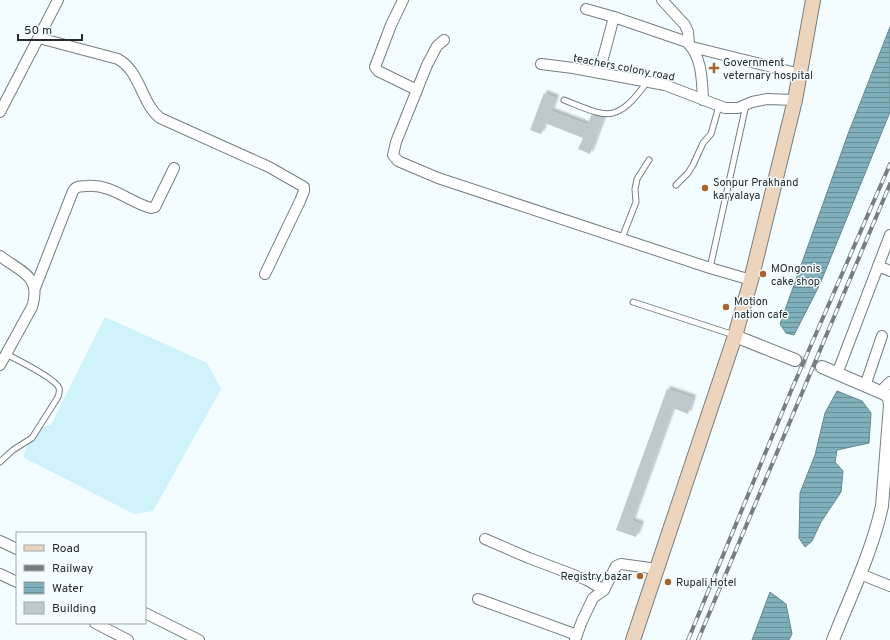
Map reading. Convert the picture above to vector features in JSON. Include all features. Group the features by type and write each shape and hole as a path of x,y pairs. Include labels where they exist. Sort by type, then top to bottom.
{"main road":[{"path":"633,640 735,336 751,280 795,100 813,0"}],"street":[{"path":"0,112 58,0"},
{"path":"403,0 375,67 378,71 417,90"},
{"path":"662,0 686,25 691,45 698,58 701,72 703,100"},
{"path":"586,9 683,39 691,45 800,74"},
{"path":"599,73 614,17"},
{"path":"39,38 118,60 129,67 144,92 151,109 160,118 269,167 304,187 300,201 265,274"},
{"path":"444,40 437,46 417,90 393,151 393,155 398,161 438,178 710,268 751,280"},
{"name":"teachers colony road","path":"541,64 647,82 676,89 725,108 738,108 767,99 795,100"},
{"path":"0,365 32,307 35,298 35,288 75,188 79,186 100,186 113,190 151,208 155,207 174,168"},
{"path":"837,374 890,235"},
{"path":"0,256 25,274 32,281 35,288"},
{"path":"878,266 890,271"},
{"path":"735,336 794,360"},
{"path":"864,386 882,336"},
{"path":"822,367 886,396"},
{"path":"833,640 860,574 882,506 886,396 890,382"},
{"path":"485,539 528,558 588,580 604,590"},
{"path":"0,541 16,549"},
{"path":"478,599 576,637 593,598 604,590 614,568 618,564 657,569"},
{"path":"0,574 16,582"},
{"path":"860,574 890,586"},
{"path":"146,613 200,640"},
{"path":"97,624 128,640"}],"lane":[{"path":"564,100 600,114 613,113 629,104 647,82"},
{"path":"710,268 746,105"},
{"path":"676,184 688,173 703,143 711,134 719,106"},
{"path":"622,238 636,202 635,188 637,179 649,160"},
{"path":"633,302 735,336"},
{"path":"0,462 12,450 32,438 58,397 59,392 59,388 53,380 6,354"}],"shaded area":[{"path":"105,317 207,363 221,389 153,511 134,514 23,457 33,430 51,425"}],"water":[{"path":"890,27 890,112 820,284 794,335 786,333 780,324 848,134"},
{"path":"837,391 862,401 871,413 869,443 837,450 835,462 843,471 841,492 821,522 812,541 805,547 799,538 800,493 815,455 825,413"},
{"path":"770,592 786,604 792,634 789,640 752,640"}],"building":[{"path":"544,93 556,98 551,111 588,125 591,115 603,119 590,154 578,149 583,138 545,123 541,134 530,130"},
{"path":"667,389 693,398 688,414 673,408 632,521 641,524 636,537 616,530"}],"tunnel":[{"path":"795,360 822,367"}],"railway":[{"path":"688,640 791,391 890,164"},
{"path":"698,640 890,184"}],"place":[{"name":"Government veternary hospital","path":"714,68"},
{"name":"Sonpur Prakhand karyalaya","path":"705,188"},
{"name":"MOngonis cake shop","path":"763,274"},
{"name":"Motion nation cafe","path":"726,307"},
{"name":"Registry bazar","path":"640,576"},
{"name":"Rupali Hotel","path":"668,582"}]}
